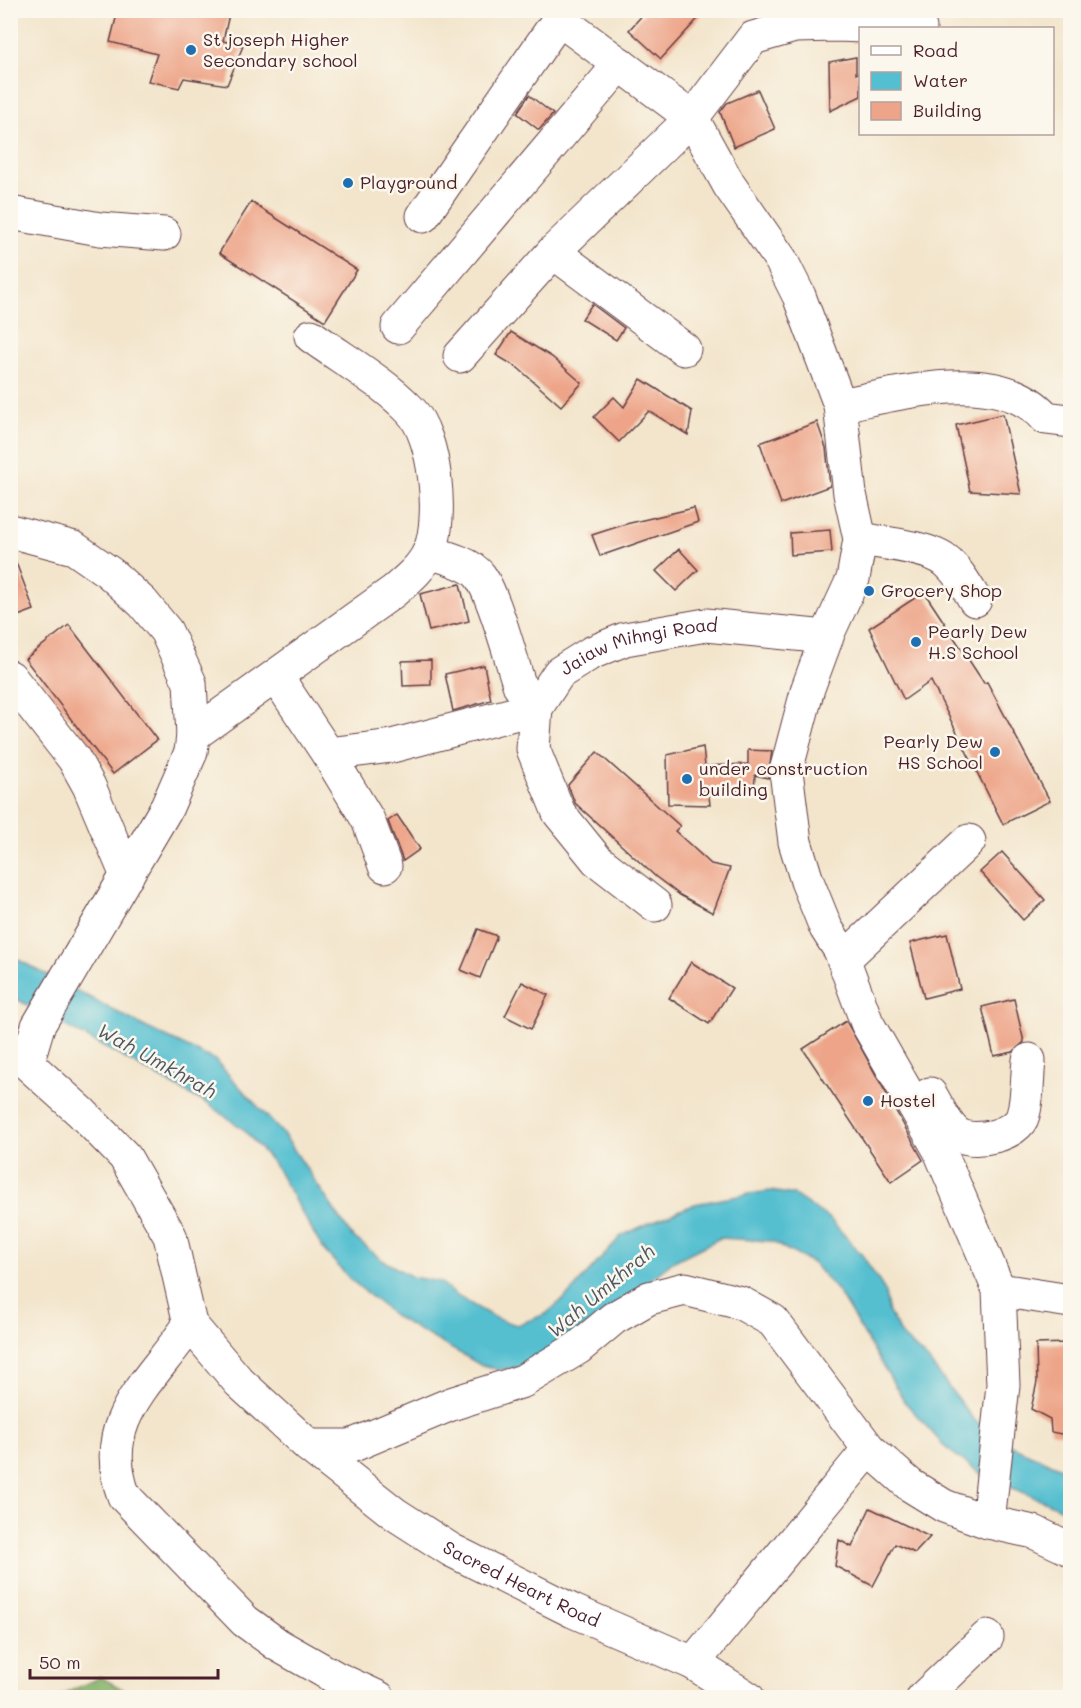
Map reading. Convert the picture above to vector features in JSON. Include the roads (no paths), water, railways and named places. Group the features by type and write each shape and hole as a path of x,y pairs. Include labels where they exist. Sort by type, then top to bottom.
{"street":[{"path":"460,356 553,252 692,118 753,38 769,10"},
{"path":"423,216 559,15 692,118 729,185 781,260 799,296 840,405 850,494 860,539 853,579 826,638 808,688 786,771 795,842 826,928 844,959 867,1023 939,1149 999,1290 1003,1385 988,1522"},
{"path":"753,38 795,26 892,27"},
{"path":"398,327 620,64"},
{"path":"10,213 100,229 164,234"},
{"path":"553,252 684,349"},
{"path":"193,735 394,591 416,573 429,552 436,528 432,452 424,429 412,412 389,392 311,336"},
{"path":"840,405 943,386 1002,391 1037,407 1046,418 1071,421"},
{"path":"10,531 74,548 110,573 143,603 166,631 190,683 193,735 191,752 180,778 127,876 19,1056 81,1112 125,1157 170,1236 190,1324 171,1352 136,1394 121,1426 115,1449 115,1473 124,1496 245,1621 288,1651 338,1679 379,1698"},
{"path":"860,539 908,548 945,560 957,571 975,600"},
{"path":"328,754 393,746 528,698 489,595 479,575 462,564 429,552"},
{"name":"Jaiaw Mihngi Road","path":"655,905 597,860 559,813 533,749 528,698 559,673 591,653 625,639 706,625 826,638"},
{"path":"276,676 328,754 368,820 385,866"},
{"path":"10,677 74,759 89,786 127,876"},
{"path":"844,959 969,841"},
{"path":"893,1069 918,1078 950,1127 960,1135 971,1138 1009,1133 1018,1126 1023,1116 1029,1060"},
{"path":"309,1446 351,1446 451,1404 523,1381 578,1348 614,1318 649,1298 685,1288 741,1303 772,1321 869,1449 910,1485 944,1506 988,1522 1035,1532 1071,1549"},
{"path":"999,1290 1071,1301"},
{"name":"Sacred Heart Road","path":"190,1324 239,1382 309,1446 395,1514 450,1550 563,1606 693,1663 748,1698"},
{"path":"693,1663 869,1449"},
{"path":"923,1698 987,1637"}],"water":[{"name":"Wah Umkhrah","path":"11,956 147,1028 215,1060 284,1135 351,1235 382,1260 412,1277 440,1282 457,1296 497,1319 517,1325 546,1314 571,1292 621,1236 647,1224 695,1204 771,1191 794,1195 830,1219 862,1255 884,1289 889,1313 903,1337 928,1360 973,1419 1003,1442 1070,1472 1070,1512 984,1476 946,1448 905,1402 839,1293 814,1264 771,1241 720,1238 674,1261 622,1302 523,1367 499,1370 479,1364 397,1318 350,1279 323,1249 274,1164 243,1129 206,1103 11,996"}],"place":[{"name":"St joseph Higher Secondary school","path":"191,50"},
{"name":"Playground","path":"348,183"},
{"name":"Grocery Shop","path":"869,591"},
{"name":"Pearly Dew H.S School","path":"916,642"},
{"name":"Pearly Dew HS School","path":"995,752"},
{"name":"under construction building","path":"687,779"},
{"name":"Hostel","path":"868,1101"}]}
